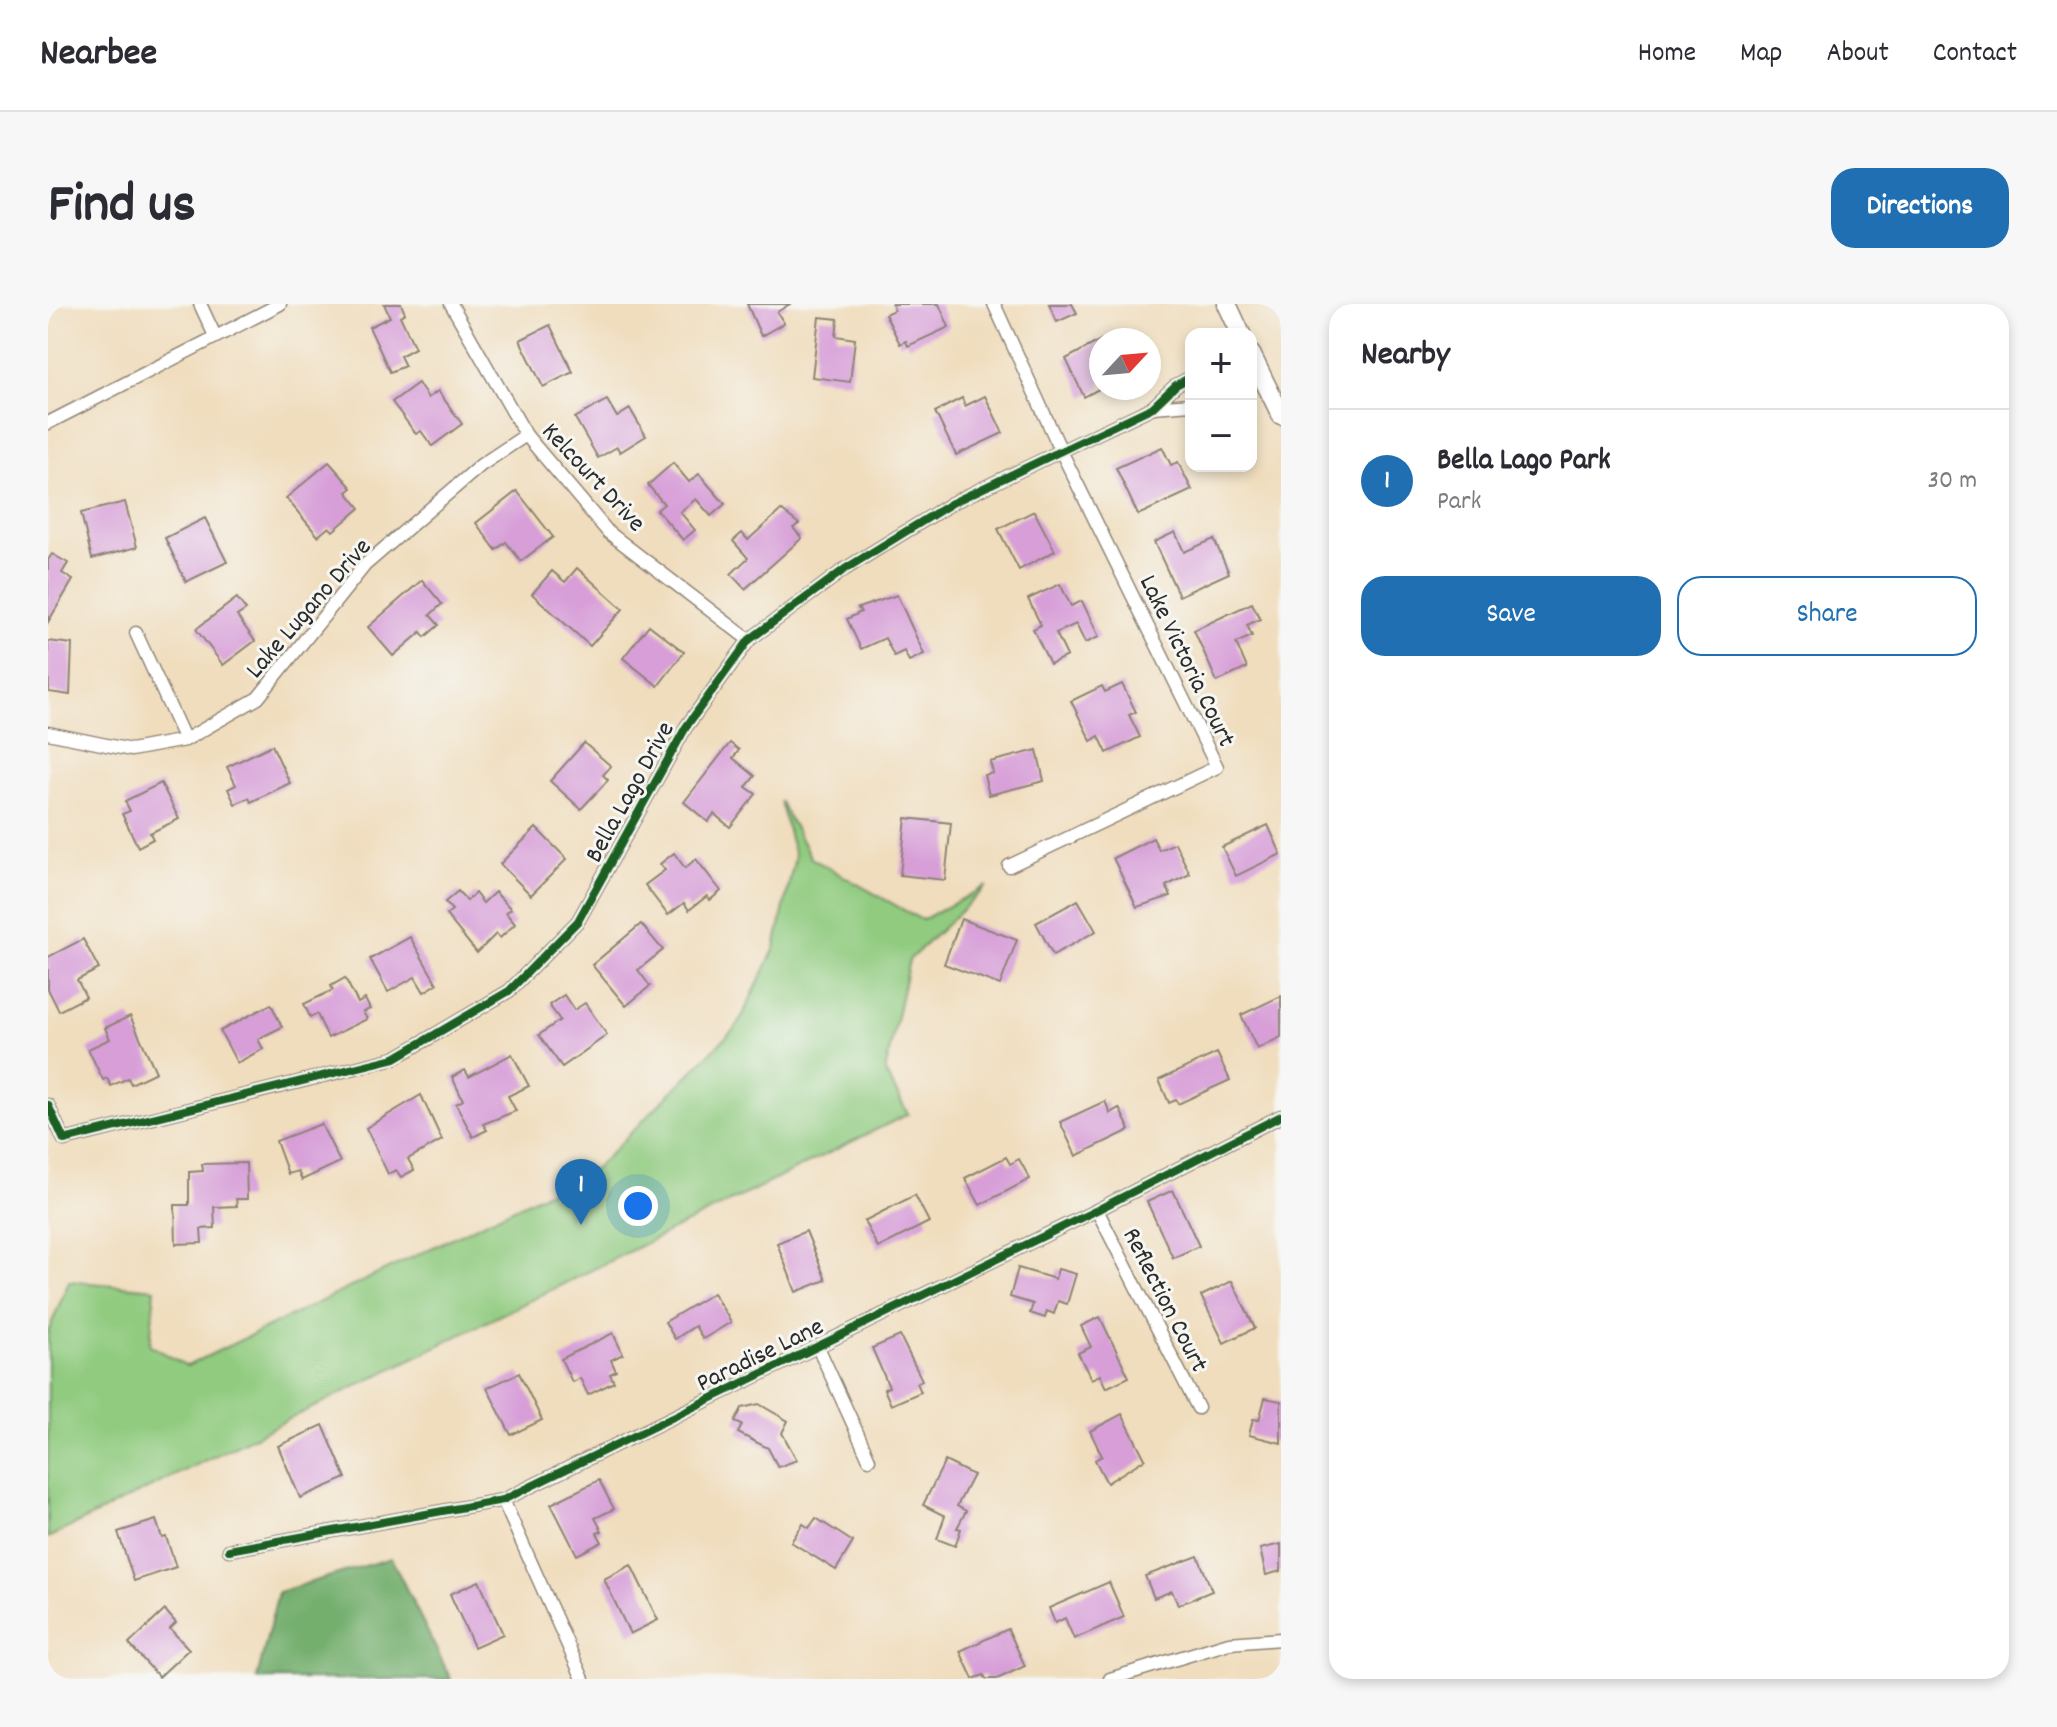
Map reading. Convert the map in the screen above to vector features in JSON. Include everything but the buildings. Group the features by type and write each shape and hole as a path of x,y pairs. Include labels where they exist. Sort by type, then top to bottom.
{"street":[{"path":"200,304 215,336"},
{"path":"48,423 280,304"},
{"name":"Kelcourt Drive","path":"451,304 526,435 608,532 749,640"},
{"path":"994,304 1062,453"},
{"path":"1227,304 1238,328"},
{"path":"1257,369 1281,415"},
{"name":"Bella Lago Drive","path":"48,1105 64,1140 395,1058 509,991 578,921 686,727 749,640 845,569 952,503 1153,407 1185,380"},
{"name":"Bella Lago Drive","path":"1153,407 1185,404"},
{"name":"Lake Lugano Drive","path":"48,733 131,750 185,740 258,698 365,565 481,465 526,435"},
{"name":"Lake Victoria Court","path":"1009,866 1217,767 1062,453"},
{"path":"136,633 185,740"},
{"name":"Paradise Lane","path":"229,1550 503,1500 1097,1210 1281,1116"},
{"name":"Reflection Court","path":"1097,1210 1198,1408"},
{"path":"818,1347 869,1459"},
{"path":"503,1500 583,1679"},
{"path":"1110,1679 1229,1643 1281,1639"}],"green space":[{"path":"780,801 811,858 922,920 987,886 909,960 885,1072 908,1114 48,1538 48,1332 69,1281 155,1289 150,1345 187,1366 595,1169 738,1025 775,948 795,857"},
{"path":"391,1558 451,1679 257,1679 278,1592"}],"cycle path":[{"path":"48,1105 64,1140 395,1058 509,991 578,921 686,727 749,640 845,569 952,503 1153,407 1185,380"},
{"path":"229,1550 503,1500 1097,1210 1281,1116"}],"place":[{"name":"Bella Lago Park","path":"581,1225"}]}
